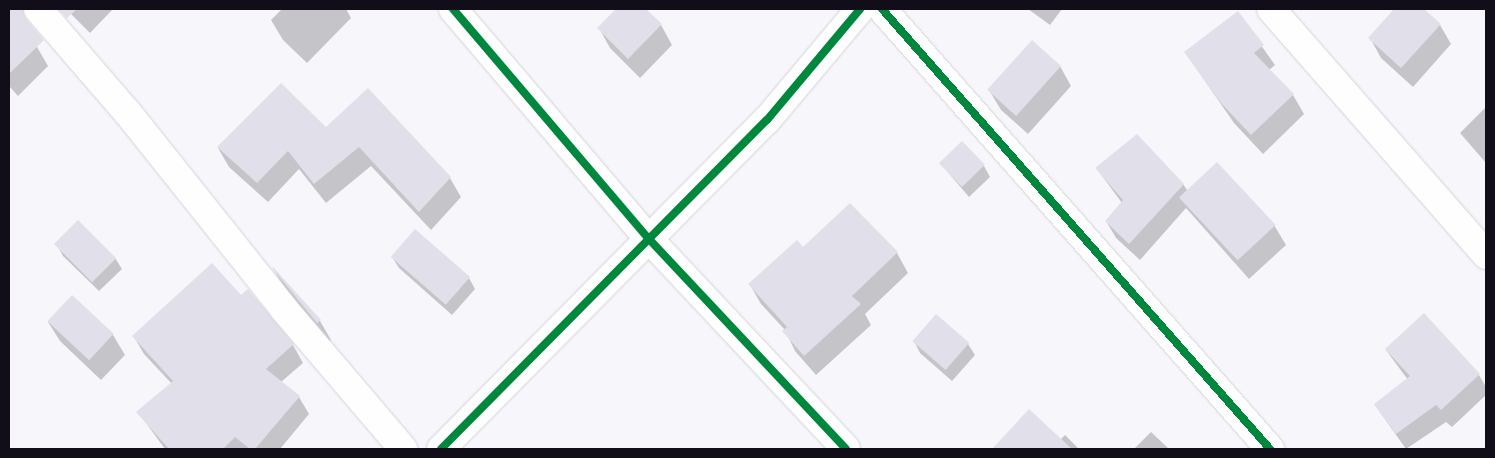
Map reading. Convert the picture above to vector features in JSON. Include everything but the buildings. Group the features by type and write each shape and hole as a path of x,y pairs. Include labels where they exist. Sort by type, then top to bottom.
{"street":[{"path":"38,9 127,112 284,309 403,449"},
{"path":"453,9 648,238 846,449"},
{"path":"442,449 648,238 767,120 860,9"},
{"path":"882,9 1270,449"},
{"path":"1271,9 1486,255"}],"cycle path":[{"path":"453,9 648,238 846,449"},
{"path":"441,449 767,120 860,9"},
{"path":"882,9 1270,449"}]}
